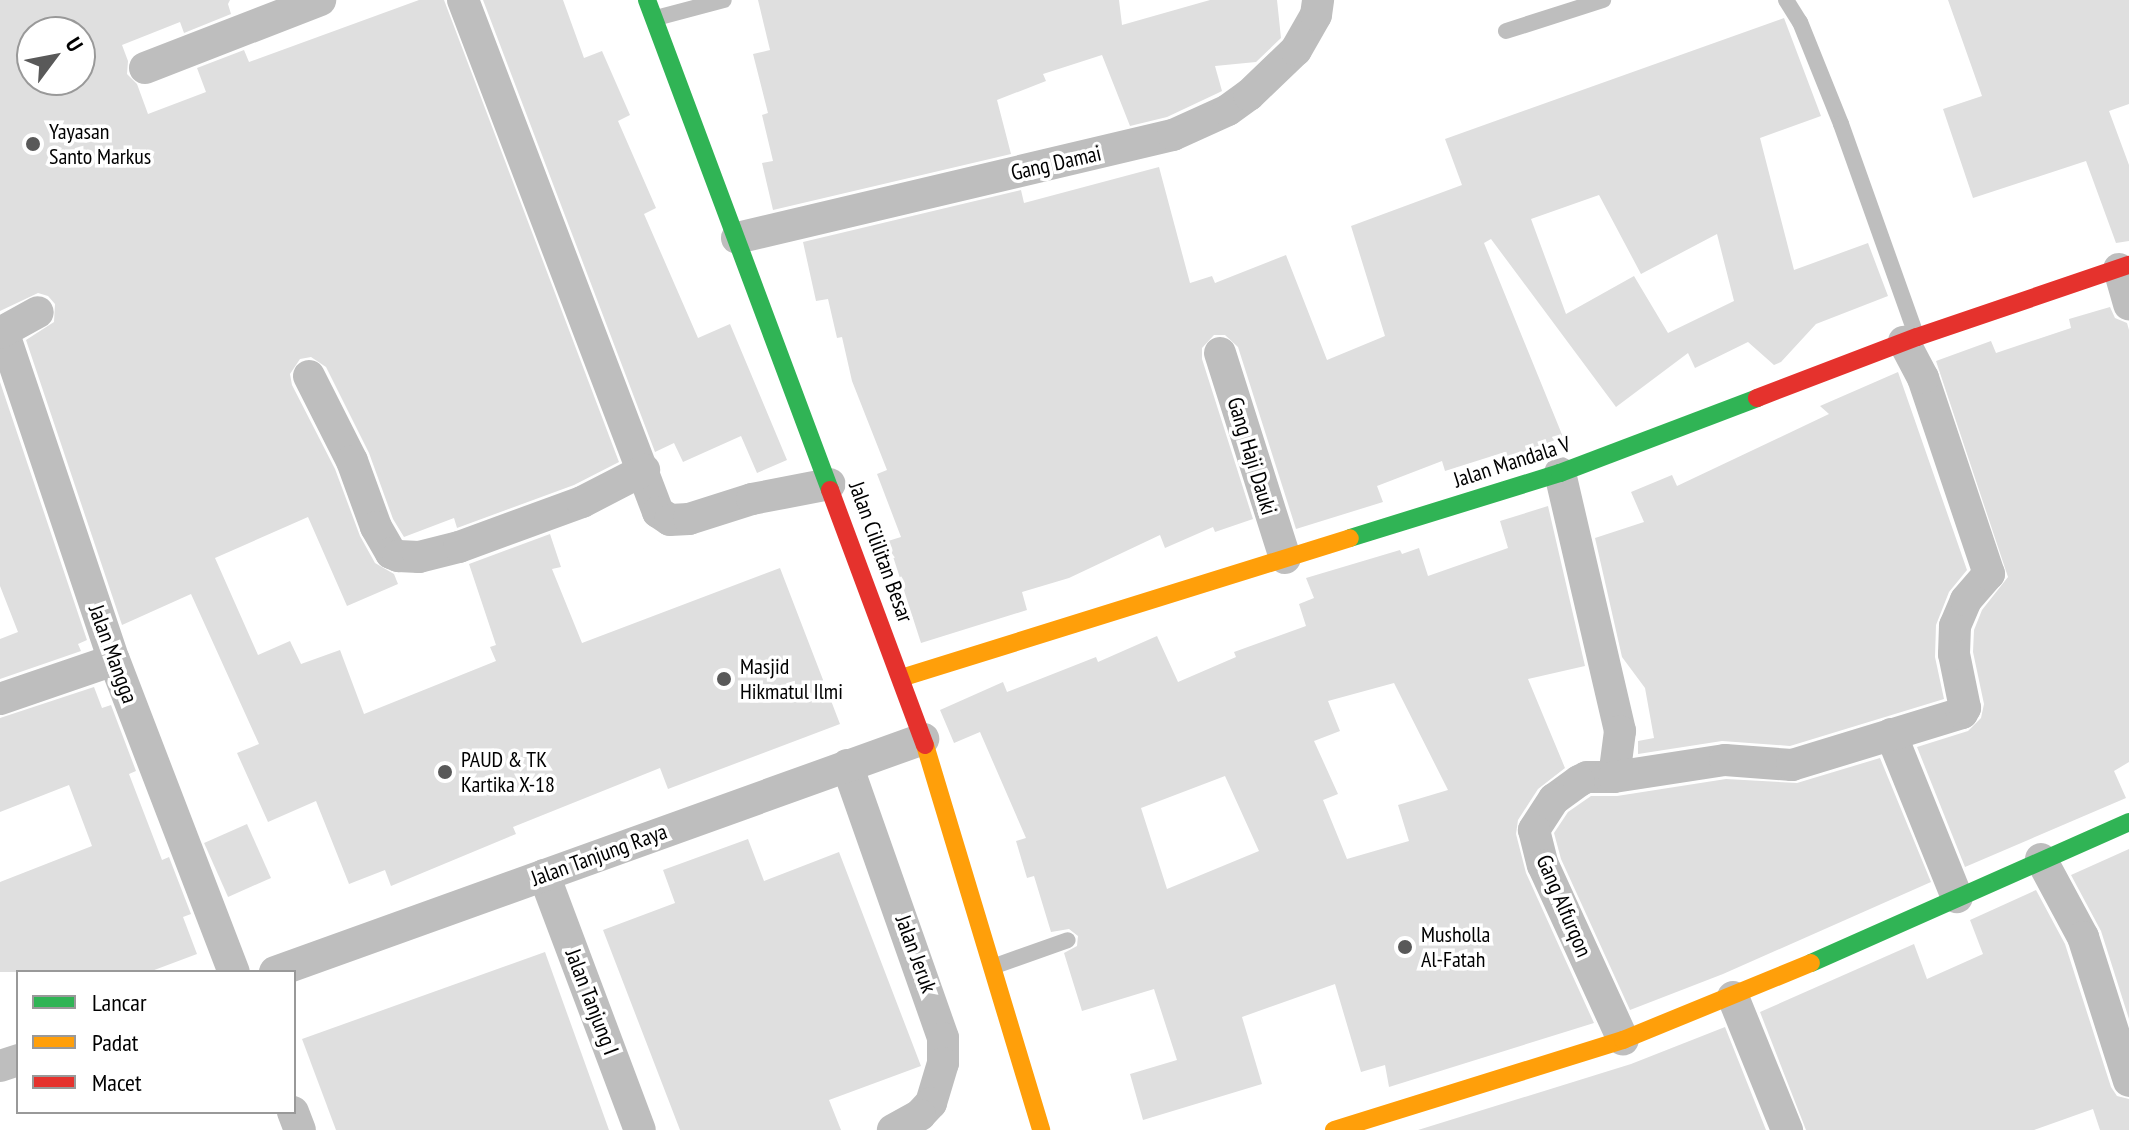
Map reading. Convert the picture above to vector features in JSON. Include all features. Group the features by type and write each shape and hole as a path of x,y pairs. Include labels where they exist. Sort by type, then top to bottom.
{"street":[{"path":"145,68 320,0"},
{"path":"463,0 658,512 670,520 689,519 752,499 830,484"},
{"name":"Jalan Cililitan Besar","path":"647,0 923,739 1041,1130"},
{"name":"Gang Damai","path":"737,238 1173,135 1228,110 1249,95 1296,50 1316,15 1318,0"},
{"path":"2124,267 2129,305"},
{"name":"Jalan Mandala V","path":"901,678 1560,473 1910,340 2124,267"},
{"name":"Jalan Mangga","path":"38,312 1,332 114,660 233,970"},
{"path":"1560,473 1620,731 1614,777 1725,760 1792,765 1962,713 1965,708 1954,654 1955,626 1966,600 1989,574 1910,340"},
{"name":"Gang Haji Dauki","path":"1220,353 1285,558"},
{"path":"309,376 352,461 376,527 391,553 398,556 419,557 459,547 582,502 644,470"},
{"path":"0,699 114,660"},
{"path":"1891,734 1957,897"},
{"name":"Jalan Tanjung Raya","path":"281,970 923,739"},
{"name":"Jalan Jeruk","path":"847,765 943,1038 943,1063 931,1103 920,1115 893,1130"},
{"name":"Gang Alfurqon","path":"1614,777 1587,777 1579,781 1554,799 1534,830 1543,865 1623,1040"},
{"path":"1334,1130 1623,1040 1733,997 2129,822"},
{"path":"2041,859 2083,937 2129,1081"},
{"name":"Jalan Tanjung I","path":"544,875 640,1130"},
{"path":"1733,997 1787,1130"}],"lane":[{"path":"655,19 724,0"},
{"path":"1506,31 1603,0"},
{"path":"1786,0 1800,22 1841,124 1910,340"},
{"path":"993,966 1068,940"}],"building":[{"path":"0,0 230,0 231,14 184,33 180,22 122,45 128,61 127,74 137,84 148,114 206,92 197,68 244,50 249,62 419,0 444,0 619,462 574,485 457,528 454,518 404,537 393,519 369,453 326,367 311,357 300,359 290,374 292,385 335,469 360,536 375,563 394,574 398,584 347,606 308,517 215,558 258,655 290,641 301,664 340,650 364,714 496,661 490,647 496,645 469,564 550,534 561,567 552,569 582,643 780,568 840,724 668,789 660,768 513,827 516,834 391,886 385,870 349,884 316,801 268,822 237,753 259,744 191,594 122,625 26,340 54,322 55,304 48,296 38,293 0,311"},
{"path":"483,0 563,0 584,58 602,51 630,115 618,121 656,208 644,214 698,338 730,324 787,460 757,473 741,436 683,462 674,443 655,452"},
{"path":"758,0 1119,0 1122,25 1210,0 1277,0 1281,38 1256,62 1215,66 1222,91 1167,117 1130,126 1102,55 1043,74 1046,81 997,100 1011,154 773,210 762,163 773,161 762,115 768,113 753,54 770,50"},
{"path":"1948,0 2129,0 2129,104 2109,111 2129,165 2129,241 2116,243 2086,161 1973,198 1943,109 1982,96"},
{"path":"1784,18 1821,116 1760,138 1794,270 1868,243 1888,296 1816,324 1781,362 1774,365 1748,342 1695,368 1688,353 1616,407 1491,239 1484,243 1563,437 1507,458 1505,452 1445,471 1442,461 1377,486 1383,502 1296,529 1238,347 1225,335 1214,335 1202,348 1202,359 1253,519 1215,532 1213,527 1165,548 1160,535 1069,578 1022,592 1027,610 921,643 888,541 901,537 877,474 887,470 852,381 842,337 837,338 828,299 816,301 803,242 1021,190 1024,203 1159,167 1190,283 1212,276 1215,283 1286,255 1327,360 1385,336 1351,226 1462,185 1445,139","holes":["1599,195 1641,274 1717,234 1734,301 1668,333 1634,276 1566,314 1531,219"]},
{"path":"2110,307 2115,318 2127,323 2129,330 2129,762 2114,771 2126,798 1965,867 1917,747 1968,731 1981,718 1984,704 1973,652 1974,630 1982,610 2008,577 1936,361 1991,341 1996,353 2071,328 2069,319"},
{"path":"1898,372 1967,570 1949,592 1936,625 1935,657 1944,699 1790,746 1722,741 1638,754 1638,741 1654,738 1645,688 1622,657 1595,538 1644,522 1631,492 1672,475 1677,486 1829,414 1820,406"},
{"path":"0,382 87,640 78,644 81,651 0,679 0,639 18,632 0,586"},
{"path":"1548,506 1585,666 1528,679 1565,768 1538,789 1518,820 1516,834 1526,873 1594,1023 1389,1087 1385,1065 1361,1072 1335,984 1242,1017 1262,1084 1143,1120 1130,1074 1177,1060 1154,989 1082,1011 1064,953 1077,946 1078,936 1069,929 1051,932 1034,876 1027,878 1016,841 1026,838 980,732 954,743 940,710 1003,682 1007,692 1096,657 1098,662 1157,636 1178,682 1236,657 1234,652 1306,626 1299,604 1314,598 1306,578 1400,550 1402,554 1419,548 1428,576 1508,548 1500,521","holes":["1394,683 1448,790 1398,805 1409,841 1347,859 1323,800 1338,794 1314,741 1340,731 1328,701","1225,776 1259,851 1167,889 1141,808"]},
{"path":"94,687 102,708 111,705 136,771 129,774 162,860 169,857 191,914 183,917 197,954 154,970 0,972 0,882 92,846 69,785 0,812 0,718"},
{"path":"1880,758 1931,882 1723,974 1630,1010 1561,859 1554,833 1568,812 1591,796 1617,796 1726,779 1797,783"},
{"path":"247,824 271,878 228,897 204,843"},
{"path":"748,839 764,881 839,852 921,1066 829,1100 841,1130 680,1130 603,930 675,903 663,870"},
{"path":"2129,849 2129,1019 2101,931 2071,875"},
{"path":"2036,890 2065,944 2111,1087 2117,1096 2129,1099 2129,1130 2100,1130 2093,1109 2034,1130 1806,1130 1760,1012 1914,944 1927,979 1983,954 1970,920"},
{"path":"545,952 609,1130 336,1130 302,1039"},
{"path":"1725,1027 1766,1130 1418,1130 1631,1064"}],"traffic: fast":[{"path":"647,0 830,490"},
{"path":"1350,538 1560,473 1757,398"},
{"path":"1811,963 2129,822"}],"traffic: slow":[{"path":"901,678 1350,538"},
{"path":"925,745 1041,1130"},
{"path":"1334,1130 1623,1040 1811,963"}],"traffic: jam":[{"path":"1757,398 1917,337 2129,265"},
{"path":"830,490 925,745"}],"place":[{"name":"Yayasan Santo Markus","path":"33,144"},
{"name":"Masjid Hikmatul Ilmi","path":"724,679"},
{"name":"PAUD & TK Kartika X-18","path":"445,772"},
{"name":"Musholla Al-Fatah","path":"1405,947"}]}
